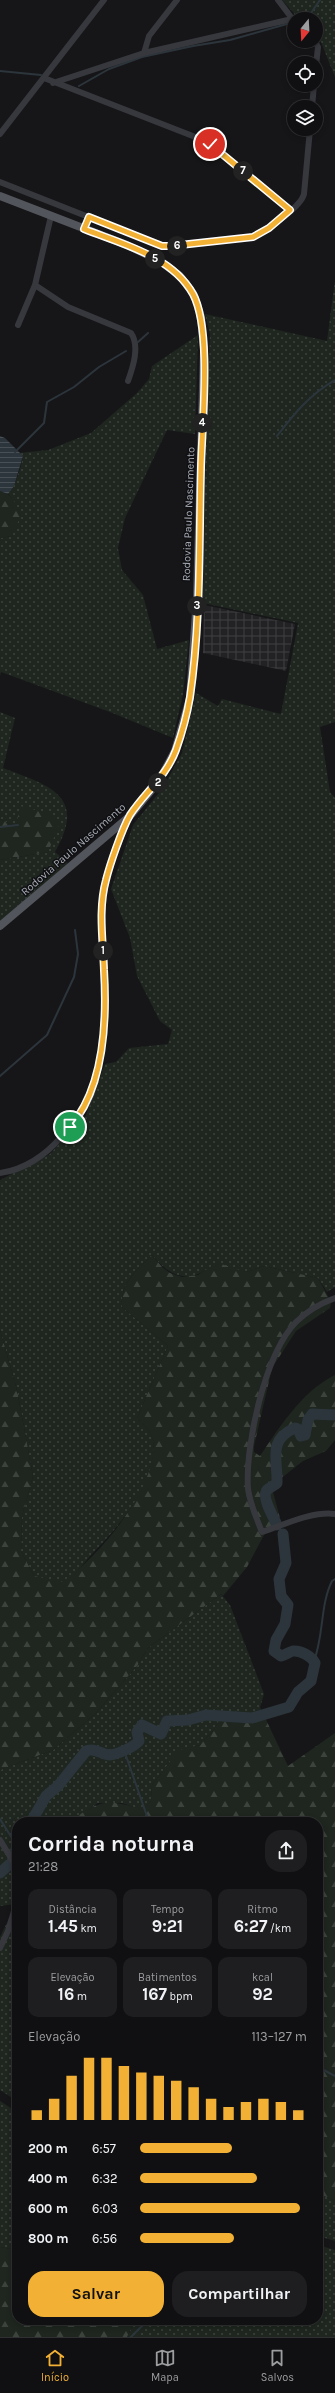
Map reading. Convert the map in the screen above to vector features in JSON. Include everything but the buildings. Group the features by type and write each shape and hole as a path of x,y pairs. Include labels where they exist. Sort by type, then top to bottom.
{"main road":[{"name":"Rodovia Paulo Nascimento","path":"0,196 147,254 175,271 186,282 199,307 203,328 204,351 197,605 190,698 185,721 168,768 130,816 0,926"}],"street":[{"path":"0,134 104,0"},
{"path":"144,53 149,36 178,0"},
{"path":"278,0 287,12"},
{"path":"53,83 144,53 287,21"},
{"path":"44,78 53,83 203,140 290,210"},
{"path":"0,182 167,247 253,237 269,228 290,210 298,206 303,198 309,136"},
{"path":"18,325 35,286 51,216"},
{"path":"84,229 89,217"},
{"path":"35,286 68,307 131,333 134,340 134,357 128,381"},
{"path":"0,1173 9,1172 32,1162 53,1147 81,1114 94,1086 102,1027 104,977 102,920 103,894 106,878 130,816"},
{"path":"335,1298 310,1311 296,1322 282,1342 269,1371 252,1431 247,1467 248,1491 262,1532 298,1519 325,1514 335,1514"},
{"path":"0,1840 12,1860"},
{"path":"0,1948 8,1932 12,1918"}],"shaded area":[{"path":"0,436 5,438 23,456 14,486 8,494 0,491"},
{"path":"204,605 295,624 286,671 203,653"}],"green space":[{"path":"282,0 335,0 335,77 323,47 323,12 293,12"},
{"path":"335,280 335,722 320,727 330,792 335,798 335,1287 327,1292 318,1278 264,1266 246,1272 212,1266 195,1275 179,1276 165,1268 152,1255 140,1266 126,1284 122,1299 122,1307 168,1346 137,1418 149,1431 153,1440 153,1456 150,1472 144,1487 135,1502 114,1530 90,1557 66,1580 61,1582 51,1581 34,1576 21,1551 22,1516 33,1476 17,1390 0,1330 0,1180 50,1154 86,1115 105,1064 116,1062 129,1048 168,1044 172,1030 160,1021 137,976 130,938 111,889 133,825 162,789 182,753 196,693 218,706 222,699 281,714 298,623 203,603 202,565 210,334 205,314 327,341"},
{"path":"198,335 195,434 167,430 125,518 118,548 122,570 143,595 157,649 189,640 183,694 173,738 110,712 1,672 0,676 0,538 12,536 15,508 12,498 8,494 16,480 21,466 23,456 19,453 48,450 91,433 137,393 149,379 152,366"},
{"path":"0,491 11,497 21,515 12,536 0,538"},
{"path":"0,712 15,718 3,768 36,781 49,788 59,796 65,806 67,818 64,833 55,852 68,863 0,921 0,860 48,852 53,838 18,819 16,827 0,819"},
{"path":"20,806 47,813 61,821 48,852 0,860 0,819 16,827"},
{"path":"152,1255 162,1267 170,1273 182,1277 198,1275 212,1266 221,1264 246,1272 264,1266 318,1278 331,1302 330,1308 296,1331 272,1368 254,1446 254,1452 260,1456 302,1400 312,1390 335,1375 335,1440 326,1451 303,1461 275,1483 273,1492 281,1522 264,1535 247,1567 223,1596 221,1594 148,1648 137,1666 95,1714 53,1750 0,1770 0,1330 17,1390 33,1476 22,1516 21,1551 34,1576 62,1582 92,1556 108,1539 123,1519 137,1499 147,1478 153,1458 152,1437 137,1418 168,1346 122,1307 122,1299 126,1284 135,1272"},
{"path":"221,1594 230,1605 264,1694 259,1711 252,1716 236,1711 224,1712 213,1731 200,1745 179,1751 152,1785 151,1801 142,1810 122,1803 98,1803 77,1817 12,1817 12,1904 0,1906 0,1770 53,1750 95,1714 137,1666 148,1648"},
{"path":"260,1707 288,1766 335,1733 335,2201 323,2195 323,1817 76,1817 96,1805 104,1803 120,1804 142,1809 151,1801 152,1785 179,1750 200,1745 213,1731 224,1712 236,1711 252,1716"},
{"path":"12,1912 12,2098 0,2090 0,1937"},
{"path":"0,2101 12,2109 12,2249 0,2247"},
{"path":"323,2195 335,2201 335,2241 323,2237"},
{"path":"323,2246 335,2250 335,2337 127,2337 133,2325 323,2325"},
{"path":"0,2247 12,2249 12,2325 133,2325 127,2337 0,2337"}],"waterway":[{"path":"312,12 320,0"},
{"path":"79,86 109,69 142,57 230,40 287,24"},
{"path":"0,71 41,75"},
{"path":"138,342 148,333"},
{"path":"15,452 44,423 47,402 74,387 99,367 126,351"},
{"path":"277,436 296,412 310,398 335,380"},
{"path":"0,827 18,825"},
{"path":"0,1076 47,1035 74,977 78,954 75,930"},
{"path":"277,1525 266,1497 267,1490 277,1483 277,1445 286,1433 295,1428 298,1429 301,1436 305,1435 308,1420 312,1414 335,1415"},
{"path":"34,1817 46,1796 58,1786 86,1751 92,1750 110,1755 126,1750 139,1741 137,1732 142,1725 161,1734 167,1721 188,1720 206,1715 252,1718 289,1707 298,1692 311,1681 315,1663 309,1656 303,1653 293,1651 281,1656 274,1651 276,1640 285,1624 288,1605 281,1596 279,1579 286,1563 283,1534"},
{"path":"314,1661 328,1590 332,1581 335,1579"},
{"path":"124,1750 147,1817"},
{"path":"0,1819 12,1838"},
{"path":"0,1873 12,1862"},
{"path":"323,2070 335,2076"},
{"path":"131,2337 143,2325"}],"route":[{"path":"70,1127 81,1114 90,1098 97,1070 102,1027 104,977 102,907 106,878 130,816 159,781 168,768 176,751 190,698 197,611 204,351 203,328 199,307 186,282 175,271 147,254 84,229 89,217 167,247 253,237 269,228 290,210 210,144"}]}
